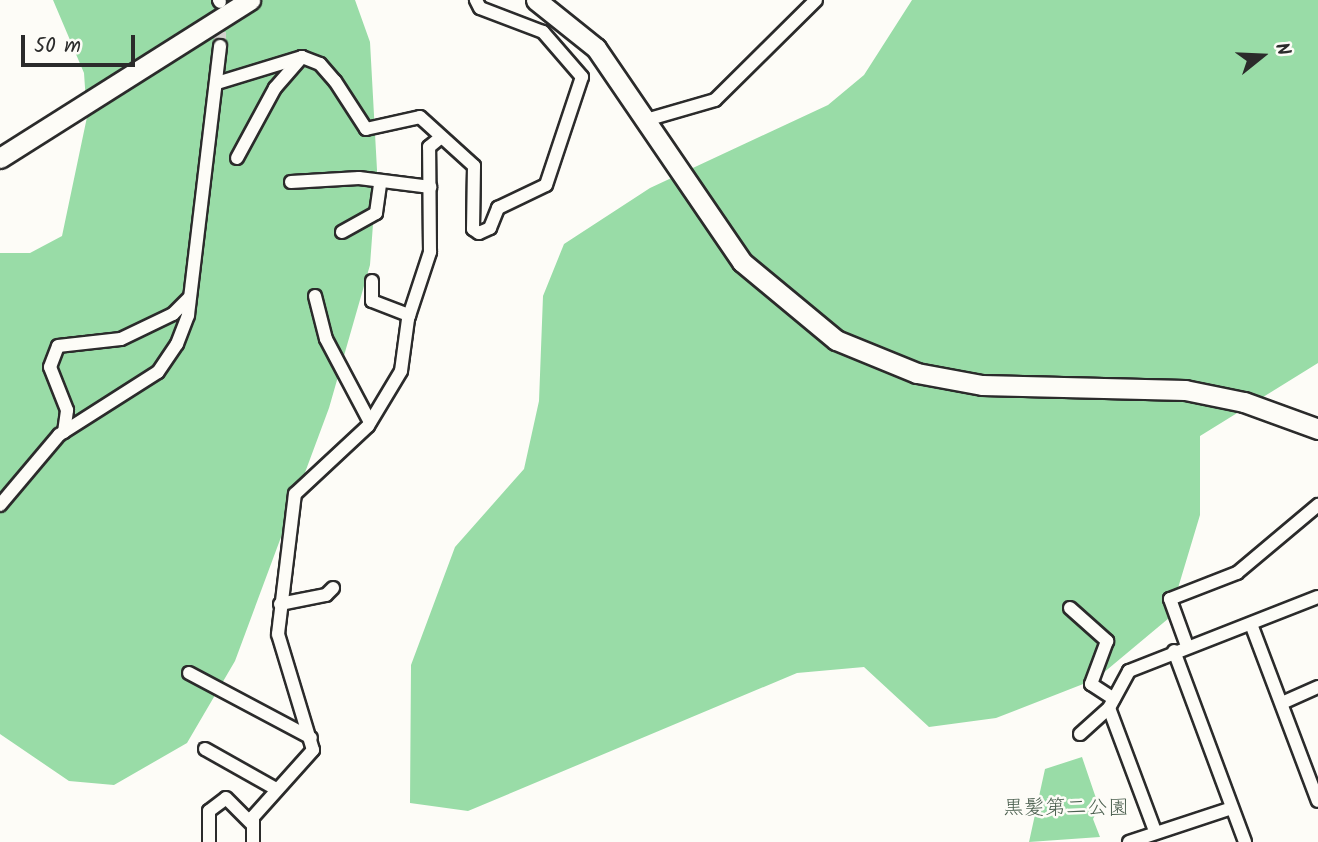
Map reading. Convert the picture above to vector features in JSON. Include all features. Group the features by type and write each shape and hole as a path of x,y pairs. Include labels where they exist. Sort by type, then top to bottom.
{"street":[{"path":"0,158 250,0"},
{"path":"217,83 302,57 320,64 335,81 366,129 410,115 474,166 473,229 479,233 490,228 498,208 546,185 562,120 581,94 582,76 566,52 543,32 480,8 476,0"},
{"path":"536,0 596,48 742,262 804,317 870,356 982,385 1185,390 1256,406 1318,429"},
{"path":"646,120 715,100 816,0"},
{"path":"0,505 64,432 158,372 177,344 190,297 220,46"},
{"path":"237,158 275,88 302,57"},
{"path":"253,842 252,824 276,789 313,750 278,634 295,494 370,422 401,371 409,315 430,252 429,147 440,138"},
{"path":"291,181 430,187"},
{"path":"342,232 376,213 380,183"},
{"path":"372,281 372,301 409,315"},
{"path":"315,296 326,339 370,422"},
{"path":"64,432 67,410 50,367 58,346 121,339 173,314 190,297"},
{"path":"1187,646 1170,599 1237,573 1310,506 1318,506"},
{"path":"280,604 326,596 333,587"},
{"path":"1080,734 1111,704 1129,671 1174,651 1318,597"},
{"path":"1070,608 1107,641 1091,684 1111,704 1155,831"},
{"path":"1251,624 1318,801"},
{"path":"1174,651 1245,842"},
{"path":"189,673 311,738"},
{"path":"1282,703 1318,687"},
{"path":"205,749 276,789"},
{"path":"209,842 209,811 226,798 252,824"},
{"path":"1129,842 1155,831 1232,808"}],"green space":[{"path":"53,0 355,0 370,42 377,170 370,265 329,408 235,661 187,743 114,785 69,781 0,734 0,253 30,253 62,236 87,117 84,73"},
{"path":"912,0 1318,0 1318,363 1200,436 1200,515 1169,618 1096,679 996,718 929,727 864,667 797,673 468,811 410,803 411,665 455,547 524,469 539,401 543,296 564,244 650,188 828,105 864,75"},
{"name":"黒髪第二公園","path":"1082,757 1099,807 1093,819 1100,837 1029,842 1045,769"}],"tunnel":[{"path":"220,14 220,46"}]}
